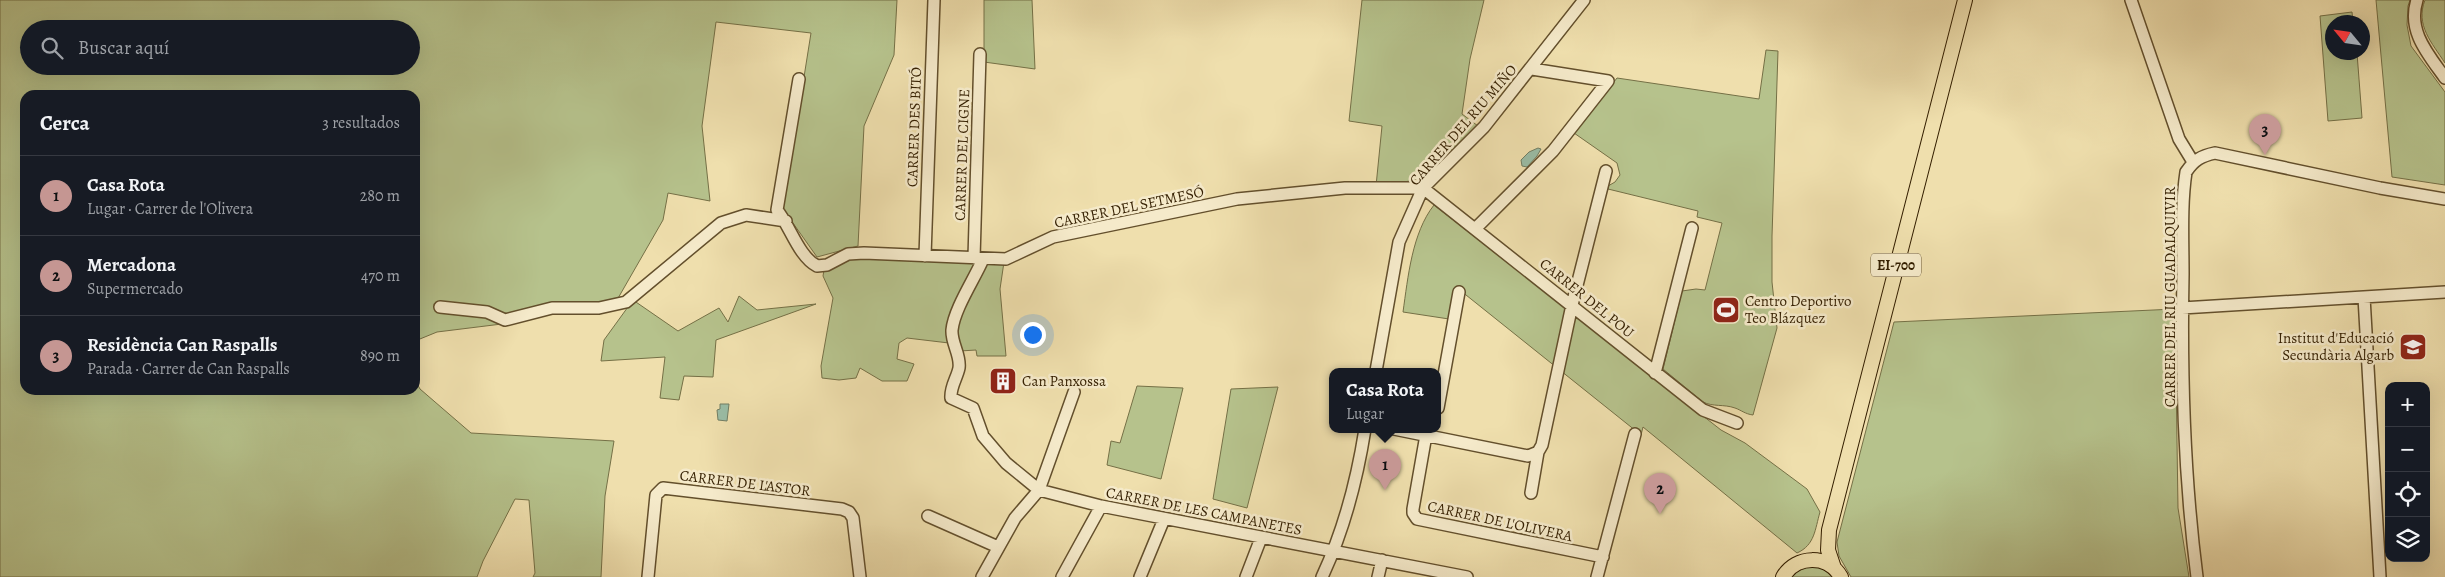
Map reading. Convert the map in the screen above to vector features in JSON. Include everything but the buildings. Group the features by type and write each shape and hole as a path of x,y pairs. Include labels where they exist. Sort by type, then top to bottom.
{"main road":[{"name":"EI-700","path":"1838,573 1828,550 1829,530 1965,0"},
{"name":"EI-700","path":"1804,561 1817,549 1829,530"},
{"name":"EI-700","path":"1783,577 1793,565 1804,561 1823,561 1838,573"}],"street":[{"name":"CARRER DES BITÓ","path":"925,256 934,0"},
{"name":"CARRER DEL RIU MIÑO","path":"1377,368 1399,242 1423,188 1484,126 1532,69 1584,0"},
{"path":"2131,0 2179,138 2193,162 2202,156 2215,153 2380,188 2445,199"},
{"path":"2417,0 2414,20 2417,35 2423,48 2445,78"},
{"name":"CARRER DEL CIGNE","path":"979,258 980,54"},
{"path":"1476,229 1553,151 1608,81 1532,69"},
{"path":"786,221 777,210 799,79"},
{"name":"CARRER DEL RIU GUADALQUIVIR","path":"2193,162 2186,172 2185,182 2182,382 2188,508 2197,577"},
{"path":"1531,493 1538,452 1542,444 1572,305 1606,171"},
{"name":"CARRER DEL SETMESÓ","path":"786,221 806,258 817,266 827,265 848,254 1006,259 1053,237 1237,199 1345,188 1423,188"},
{"name":"CARRER DEL POU","path":"1423,188 1703,410 1737,423"},
{"path":"440,306 487,312 505,320 552,308 599,308 626,302 721,223 746,215 786,221"},
{"path":"1655,373 1692,228"},
{"path":"979,258 952,328 952,341 959,360 959,369 950,392 951,398 973,408 983,436 1006,463 1039,490"},
{"path":"1441,391 1459,292"},
{"path":"2182,308 2445,292"},
{"path":"2364,297 2380,577"},
{"path":"982,577 1015,518 1039,490 1074,392"},
{"path":"1322,577 1334,551 1348,509 1364,433"},
{"path":"1430,434 1528,456 1538,452"},
{"name":"CARRER DE L'OLIVERA","path":"1430,434 1413,508 1413,513 1417,519 1603,557"},
{"path":"1597,577 1634,434"},
{"name":"CARRER DE L'ASTOR","path":"648,577 656,495 663,488 842,509 853,518 860,577"},
{"name":"CARRER DE LES CAMPANETES","path":"1039,490 1164,519 1382,560 1437,574 1467,577"},
{"path":"1062,577 1102,506"},
{"path":"928,516 998,547"},
{"path":"1140,577 1164,519"},
{"path":"1246,577 1261,538"},
{"path":"1378,577 1382,560"}],"shaded area":[{"path":"0,0 897,0 894,55 864,126 858,246 817,257 783,209 811,33 716,22 702,126 710,201 668,193 663,220 617,300 546,307 518,322 437,332 420,339 420,90 20,90 20,395 420,395 420,389 471,433 614,441 605,496 601,577 533,577 535,573 529,500 515,499 483,561 477,577 0,577"},
{"path":"984,0 1032,0 1035,69 984,62"},
{"path":"1362,0 1484,0 1470,59 1462,114 1478,126 1427,175 1410,181 1376,186 1382,126 1349,121"},
{"path":"2376,0 2410,0 2407,25 2411,46 2445,92 2445,185 2392,177"},
{"path":"2425,0 2445,0 2445,63 2426,33 2422,18"},
{"path":"2352,12 2352,15 2328,15"},
{"path":"2325,15 2325,60 2358,60 2362,118 2328,121 2320,16"},
{"path":"1766,50 1778,51 1772,236 1772,282 1777,328 1753,415 1731,407 1703,402 1663,369 1682,291 1705,290 1722,223 1697,217 1698,211 1608,189 1608,186 1615,182 1620,175 1617,163 1574,133 1617,78 1759,99"},
{"path":"1538,148 1541,149 1537,156 1527,167 1522,166 1521,160 1529,152"},
{"path":"1434,205 1721,430 1745,443 1807,489 1820,512 1813,536 1807,546 1797,553 1643,427 1641,435 1456,287 1449,319 1403,312 1409,270 1416,242"},
{"path":"849,257 976,261 949,343 907,338 899,343 897,359 914,364 907,381 882,381 860,368 856,378 839,380 822,378 821,366 833,298 823,276 824,270"},
{"path":"989,262 1004,262 1000,289 1006,356 977,356 976,350 960,351 957,340 964,304 969,292"},
{"path":"739,296 757,310 816,304 716,340 713,377 684,376 679,400 660,398 665,357 601,361 604,340 633,300 678,331 719,308 728,322"},
{"path":"2175,309 2178,508 2189,577 1851,577 1839,556 1837,542 1894,322"},
{"path":"1137,386 1183,388 1161,479 1107,465 1111,441 1120,443"},
{"path":"1278,387 1247,508 1213,499 1231,389"},
{"path":"720,404 729,404 727,421 718,420 717,410 720,409"},
{"path":"1820,567 1833,577 1791,577 1802,568"}],"place":[{"name":"Residència Can Raspalls","path":"2265,155"},
{"name":"Centro Deportivo Teo Blázquez","path":"1726,310"},
{"name":"Institut d'Educació Secundària Algarb","path":"2413,347"},
{"name":"Can Panxossa","path":"1003,381"},
{"name":"Casa Rota","path":"1385,490"},
{"name":"Mercadona","path":"1660,514"}]}
